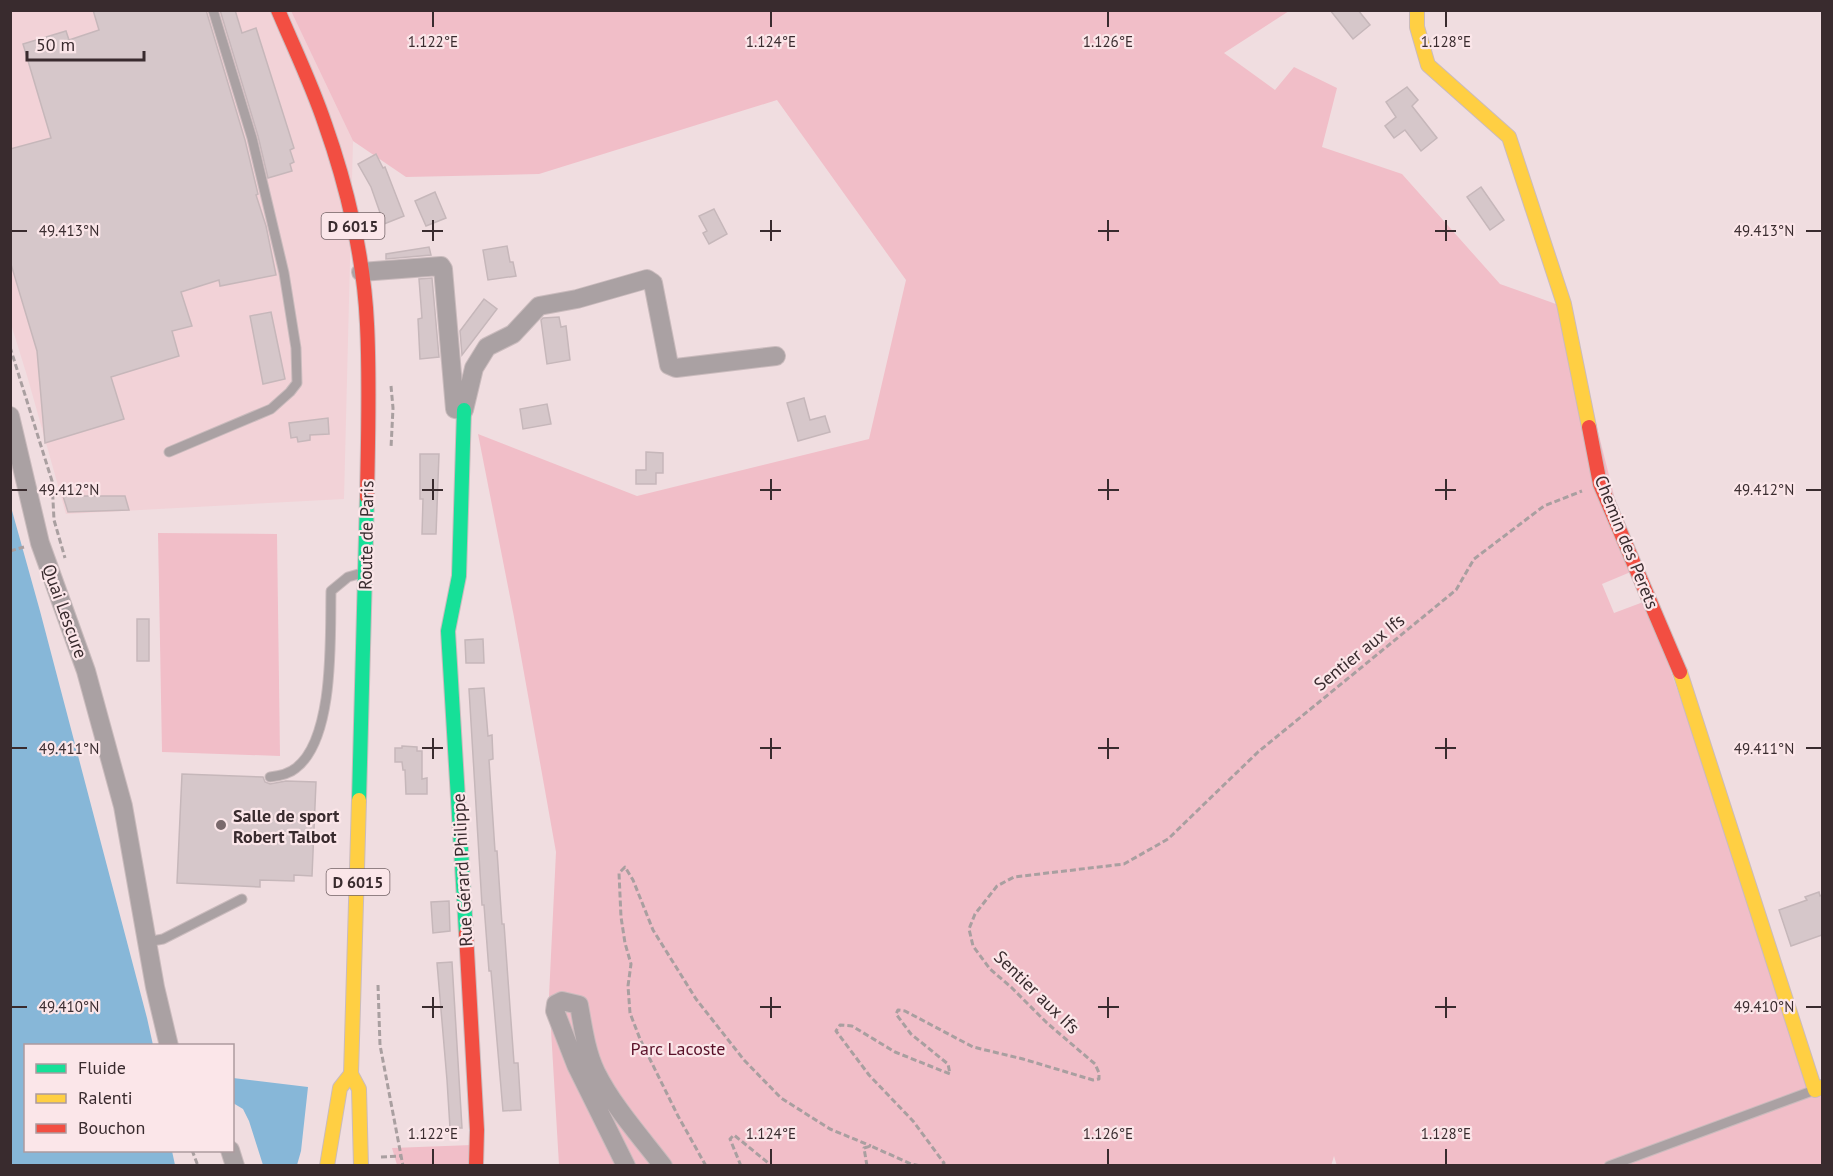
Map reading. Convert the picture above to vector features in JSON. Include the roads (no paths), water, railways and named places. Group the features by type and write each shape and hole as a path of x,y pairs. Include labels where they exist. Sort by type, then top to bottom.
{"street":[{"name":"Route de Paris","path":"278,10 324,122 345,194 362,272 367,323 369,368 365,572 351,1074 359,1089 361,1166"},
{"name":"Chemin des Perets","path":"1417,10 1417,27 1428,65 1509,137 1564,304 1600,484 1683,680 1819,1089"},
{"path":"362,272 441,266 455,409 464,410 474,368 487,347 513,334 539,306 577,299 647,279 653,283 669,365 676,368 776,356"},
{"name":"Rue Gérard Philippe","path":"464,410 459,576 448,631 477,1130 476,1166"},
{"name":"Quai Lescure","path":"10,416 40,543 86,671 123,806 155,987 169,1044"},
{"path":"626,1166 576,1065 559,1022 555,1011 556,1004 562,1001 579,1005 585,1038 596,1071 621,1112 663,1166"},
{"name":"Route de Paris","path":"327,1166 340,1088 351,1074"}],"lane":[{"path":"169,452 271,409 297,383 296,348 284,273 252,138 213,10"},
{"path":"270,777 279,776 296,768 308,753 315,739 322,720 328,687 332,591 348,576 365,572"},
{"path":"147,942 163,939 242,899"},
{"path":"1609,1166 1819,1089"}],"water":[{"path":"11,507 153,1044 24,1044 24,1152 172,1152 175,1165 11,1165"},
{"path":"234,1078 308,1087 301,1151 297,1165 263,1165 243,1109 234,1104"}],"place":[{"name":"Salle de sport Robert Talbot","path":"221,825"}],"park label":[{"name":"Parc Lacoste","path":"678,1048"}]}
